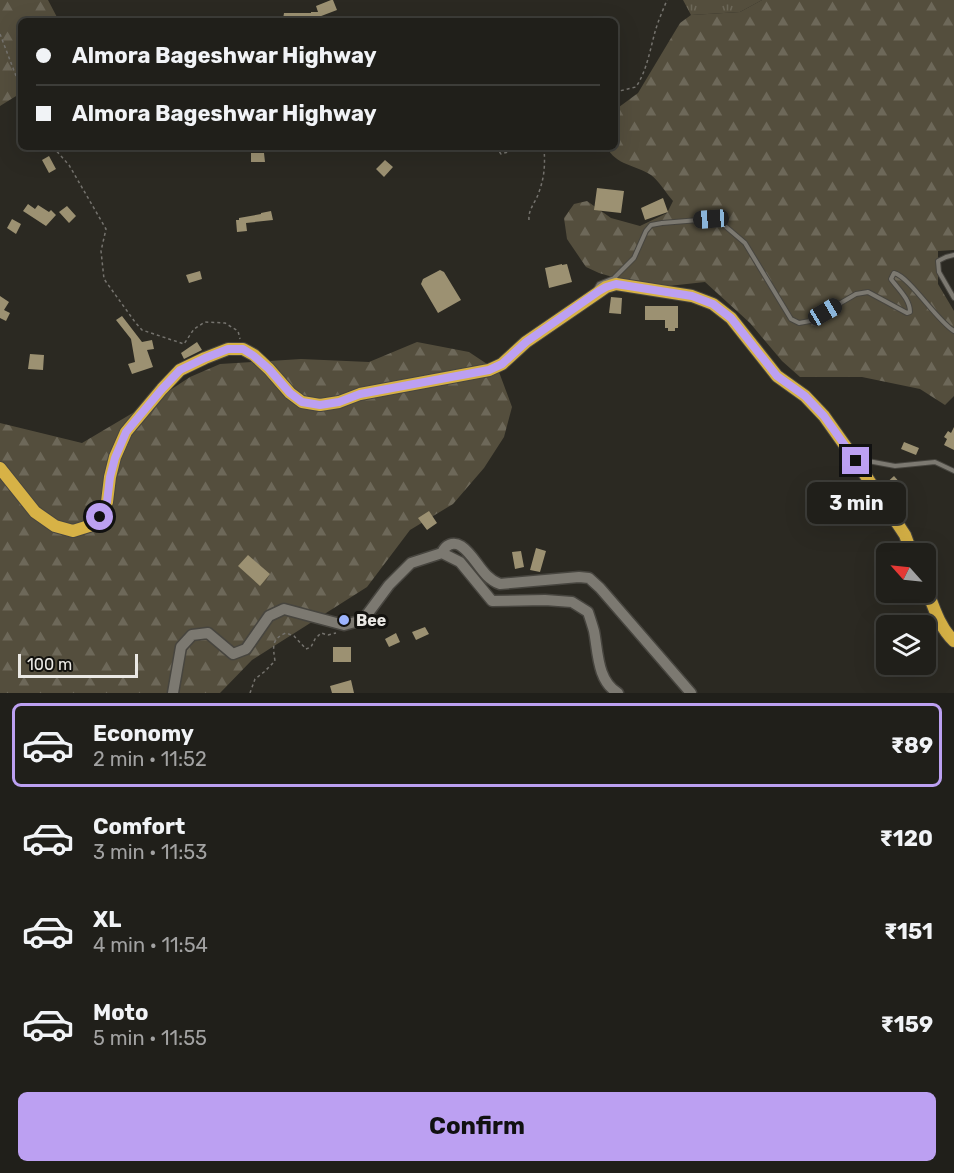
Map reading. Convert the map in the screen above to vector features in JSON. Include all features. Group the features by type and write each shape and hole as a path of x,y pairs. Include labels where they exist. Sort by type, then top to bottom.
{"highway":[{"path":"0,468 35,512 55,526 73,531 89,526 100,517 107,502 115,458 126,432 180,370 205,358 228,349 243,349 269,369 290,393 302,402 320,405 339,402 360,394 489,370 502,364 526,342 606,287 616,284 692,296 713,304 731,318 777,376 805,396 824,416 905,535 908,543"},
{"path":"932,603 946,634 954,641"}],"main road":[{"path":"442,553 448,545 459,544 494,582 500,584 589,578 691,693"},
{"path":"173,693 181,647 192,635 208,633 233,654 246,649 269,615 284,609 344,625 363,620 389,585 411,563 442,553 460,562 492,601 572,602 588,612 594,630 599,664 610,689 618,693"}],"lane":[{"path":"590,298 599,284 614,278 634,258 651,225 711,219 718,220 745,243 791,319 799,322 810,321 856,294 868,292 907,313 910,312 911,307 908,300 891,279 894,273 905,280 938,318 954,331"},
{"path":"954,255 938,261 939,272 954,298"},
{"path":"856,461 895,466 934,462 954,471"}],"path":[{"path":"618,91 636,87 640,80 667,0"},
{"path":"0,34 18,81"},
{"path":"56,150 69,165 106,230 101,251 104,279 142,330 184,344 194,329 205,322 225,323 238,332 243,349"},
{"path":"498,150 501,154 512,150"},
{"path":"529,220 528,215 545,174 544,150"},
{"path":"250,693 255,679 275,661 273,646 279,635 286,633 294,636 306,649 311,647 321,633 339,633 344,625"}],"green space":[{"path":"0,0 48,0 57,18 18,18 18,95 0,106"},
{"path":"683,0 762,0 740,12 691,15"},
{"path":"762,0 954,0 954,250 938,251 938,284 954,311 954,396 945,405 920,389 862,377 800,377 782,361 750,323 705,282 650,288 599,273 586,267 567,239 564,218 574,204 587,201 611,218 640,226 667,213 673,201 657,180 615,158 609,150 618,150 618,108 638,93 680,23 691,15 740,12"},
{"path":"417,342 469,352 499,372 512,407 504,437 484,468 453,504 410,530 367,587 252,660 220,693 0,693 0,423 82,443 190,377 220,364 301,359 369,362"}],"building":[{"path":"333,0 337,10 316,18 283,18 284,13 318,12 316,6"},
{"path":"251,153 264,153 265,162 251,162"},
{"path":"49,156 56,169 49,173 42,160"},
{"path":"385,160 393,167 384,177 376,169"},
{"path":"597,188 624,191 621,213 594,210"},
{"path":"663,198 668,212 645,220 641,208"},
{"path":"28,204 35,209 38,205 49,212 51,210 56,215 46,226 23,211"},
{"path":"67,206 76,216 69,223 59,212"},
{"path":"271,211 273,220 246,223 247,231 237,232 236,220 239,218"},
{"path":"12,219 21,224 16,234 7,228"},
{"path":"567,264 572,282 549,288 545,268"},
{"path":"440,270 444,272 461,300 438,313 421,284 423,279"},
{"path":"200,271 202,279 189,283 186,275"},
{"path":"0,296 9,302 4,310 10,313 6,321 0,318"},
{"path":"611,297 622,298 621,314 609,313"},
{"path":"645,306 678,306 678,328 675,328 675,331 668,331 668,328 665,328 665,320 645,320"},
{"path":"122,316 142,342 152,340 154,349 147,350 153,367 132,374 128,364 135,362 131,339 116,320"},
{"path":"197,342 202,350 184,359 181,353"},
{"path":"30,354 44,355 43,370 28,369"},
{"path":"954,427 954,450 944,445 947,439 944,437 948,431 951,433"},
{"path":"904,442 919,448 916,455 901,449"},
{"path":"894,476 902,485 889,497 883,486"},
{"path":"429,511 437,523 427,530 418,518"},
{"path":"536,548 546,551 540,572 530,570"},
{"path":"521,551 524,567 515,569 512,552"},
{"path":"248,555 270,574 260,586 238,566"},
{"path":"425,627 429,634 416,640 412,632"},
{"path":"396,633 400,642 389,647 385,639"},
{"path":"333,647 351,647 351,662 333,662"},
{"path":"351,680 354,693 332,693 330,686"}],"place":[{"name":"Bee","path":"344,620"}],"route":[{"path":"100,517 107,502 115,458 126,432 180,370 205,358 228,349 243,349 269,369 290,393 302,402 320,405 339,402 360,394 489,370 502,364 526,342 599,291 616,284 692,296 713,304 731,318 777,376 805,396 824,416 856,461"}]}
